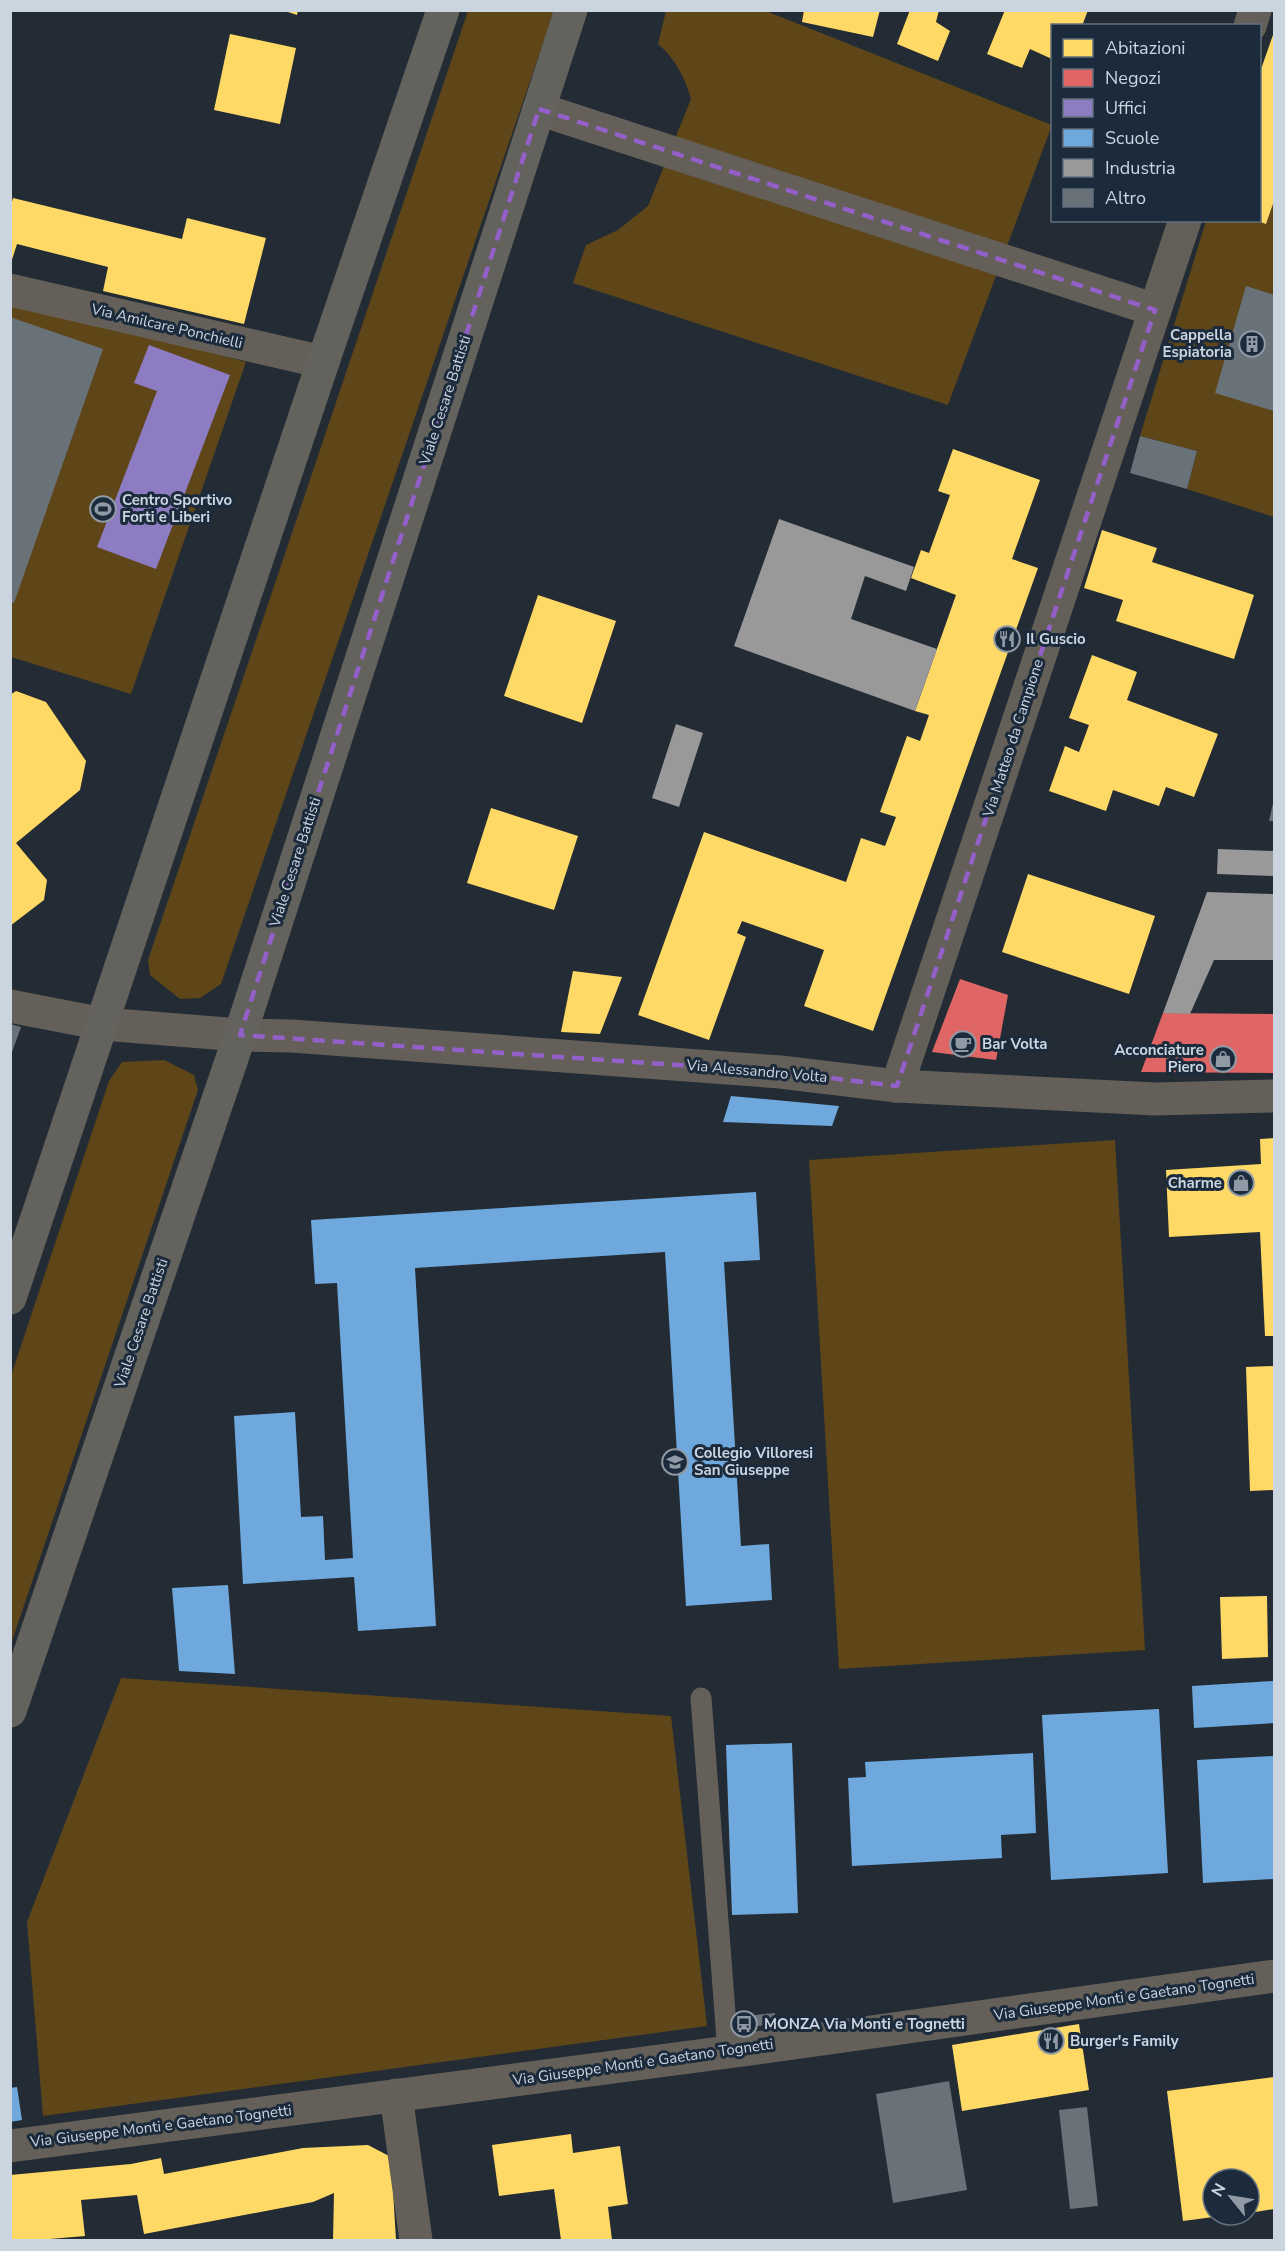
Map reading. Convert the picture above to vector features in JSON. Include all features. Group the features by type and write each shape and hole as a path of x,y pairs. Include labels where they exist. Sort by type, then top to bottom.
{"main road":[{"path":"10,1298 322,362 443,10"},
{"name":"Viale Cesare Battisti","path":"10,1712 240,1035 571,10"}],"street":[{"path":"539,109 1155,310"},
{"name":"Via Matteo da Campione","path":"897,1086 1184,222"},
{"name":"Via Amilcare Ponchielli","path":"10,290 322,362"},
{"name":"Via Alessandro Volta","path":"10,1006 103,1024 770,1071 897,1086 1155,1099 1275,1096"},
{"name":"Via Giuseppe Monti e Gaetano Tognetti","path":"10,2145 728,2052 1275,1976"},
{"path":"396,2095 416,2241"}],"lane":[{"path":"701,1698 728,2052"}],"highlighted area":[{"path":"539,109 1155,310 897,1086 780,1072 240,1035"}],"shaded area":[{"path":"468,11 554,11 221,984 200,998 180,999 150,975 148,960"},
{"path":"666,11 766,11 1051,125 948,405 573,283 586,245 618,230 648,206 691,99 679,69 658,44"},
{"path":"1274,201 1274,517 1187,489 1197,451 1140,436 1206,222 1266,224"},
{"name":"Centro Sportivo Forti e Liberi","path":"10,299 246,362 131,694 11,657"},
{"path":"164,1060 194,1075 198,1090 11,1644 11,1376 109,1081 122,1062"},
{"path":"1115,1140 1145,1650 839,1669 809,1160"},
{"path":"121,1678 671,1716 707,2026 43,2116 27,1922"}],"building: Abitazioni":[{"path":"282,10 298,10 297,15"},
{"path":"804,10 880,10 873,37 802,22"},
{"path":"910,10 939,10 936,22 950,31 938,61 897,44"},
{"path":"1005,10 1088,10 1083,24 1051,24 1051,59 1030,49 1022,68 987,54"},
{"path":"1274,32 1274,201 1266,224 1260,222 1261,69"},
{"path":"230,34 296,48 280,124 214,110"},
{"path":"13,198 182,239 187,218 266,238 244,324 103,291 108,267 17,244 10,266 10,210"},
{"path":"953,449 1040,480 1012,559 1038,568 873,1031 804,1006 824,950 742,921 737,933 746,937 709,1040 638,1015 704,832 846,882 861,838 885,846 896,817 880,812 907,736 920,741 929,715 915,711 956,595 911,578 921,550 929,553 950,495 938,491"},
{"path":"1102,530 1157,548 1152,562 1254,595 1234,659 1116,621 1123,600 1084,588"},
{"path":"538,595 616,621 582,723 504,696"},
{"path":"1092,655 1137,672 1127,700 1218,734 1194,797 1166,787 1159,806 1113,790 1106,811 1049,791 1065,746 1079,752 1089,725 1069,718"},
{"path":"16,691 46,702 86,761 80,790 16,843 47,880 44,900 10,926 10,695"},
{"path":"491,808 578,836 554,910 467,883"},
{"path":"1028,874 1155,916 1129,994 1002,952"},
{"path":"573,971 622,977 600,1034 561,1032"},
{"path":"1274,1138 1274,1336 1265,1336 1260,1232 1169,1237 1166,1170 1261,1164 1260,1139"},
{"path":"1274,1366 1274,1490 1250,1491 1246,1367"},
{"path":"1267,1596 1268,1657 1222,1659 1220,1597"},
{"path":"1079,2024 1089,2090 962,2111 952,2045"},
{"path":"1274,2077 1274,2209 1261,2211 1261,2167 1201,2167 1201,2219 1183,2221 1167,2091"},
{"path":"571,2134 573,2153 620,2146 628,2204 608,2207 612,2240 561,2240 554,2189 499,2196 492,2145"},
{"path":"368,2145 391,2157 396,2240 333,2240 334,2193 313,2202 144,2234 137,2195 81,2200 85,2236 10,2240 10,2175 131,2164 161,2158 164,2174 303,2148"}],"building: Negozi":[{"path":"960,979 1008,995 996,1060 932,1052"},
{"path":"1163,1013 1274,1014 1274,1073 1141,1072"}],"building: Uffici":[{"path":"149,345 230,375 156,569 97,547 157,391 134,383"}],"building: Scuole":[{"path":"731,1096 839,1106 832,1126 723,1122"},
{"path":"756,1192 760,1260 724,1262 741,1546 769,1544 772,1600 686,1606 665,1252 415,1268 436,1626 358,1631 354,1577 243,1584 234,1416 295,1412 301,1517 323,1516 325,1560 353,1558 337,1283 315,1284 311,1220"},
{"path":"228,1585 235,1674 179,1671 172,1588"},
{"path":"1274,1681 1274,1723 1194,1728 1192,1686"},
{"path":"1159,1709 1168,1873 1051,1880 1042,1715"},
{"path":"792,1743 798,1913 732,1915 726,1745"},
{"path":"1033,1753 1036,1833 1001,1835 1002,1858 852,1866 848,1778 866,1777 865,1762"},
{"path":"1274,1756 1274,1879 1203,1883 1197,1760"},
{"path":"17,2087 22,2120 10,2122 10,2088"}],"building: Industria":[{"path":"779,519 914,567 906,591 865,576 851,619 937,649 915,711 734,646"},
{"path":"676,724 703,733 679,807 652,798"},
{"path":"1218,849 1274,851 1274,876 1217,874"},
{"path":"1207,892 1274,894 1274,960 1214,960 1190,1014 1163,1013"}],"building: Altro":[{"name":"Cappella Espiatoria","path":"1246,286 1274,295 1274,411 1215,393"},
{"path":"10,317 103,349 14,603 10,602"},
{"path":"1140,436 1197,451 1187,489 1130,473"},
{"path":"1274,799 1274,821 1269,821"},
{"path":"10,1024 21,1027 11,1055 10,1055"},
{"path":"775,2013 775,2025 755,2026 755,2015"},
{"path":"949,2081 967,2190 893,2203 876,2094"},
{"path":"1087,2107 1098,2206 1070,2209 1059,2110"}],"place":[{"name":"Cappella Espiatoria","path":"1252,344"},
{"name":"Centro Sportivo Forti e Liberi","path":"103,509"},
{"name":"Il Guscio","path":"1007,639"},
{"name":"Bar Volta","path":"963,1044"},
{"name":"Acconciature Piero","path":"1223,1059"},
{"name":"Charme","path":"1241,1183"},
{"name":"Collegio Villoresi San Giuseppe","path":"675,1462"},
{"name":"MONZA Via Monti e Tognetti","path":"744,2024"},
{"name":"Burger's Family","path":"1051,2041"}]}
